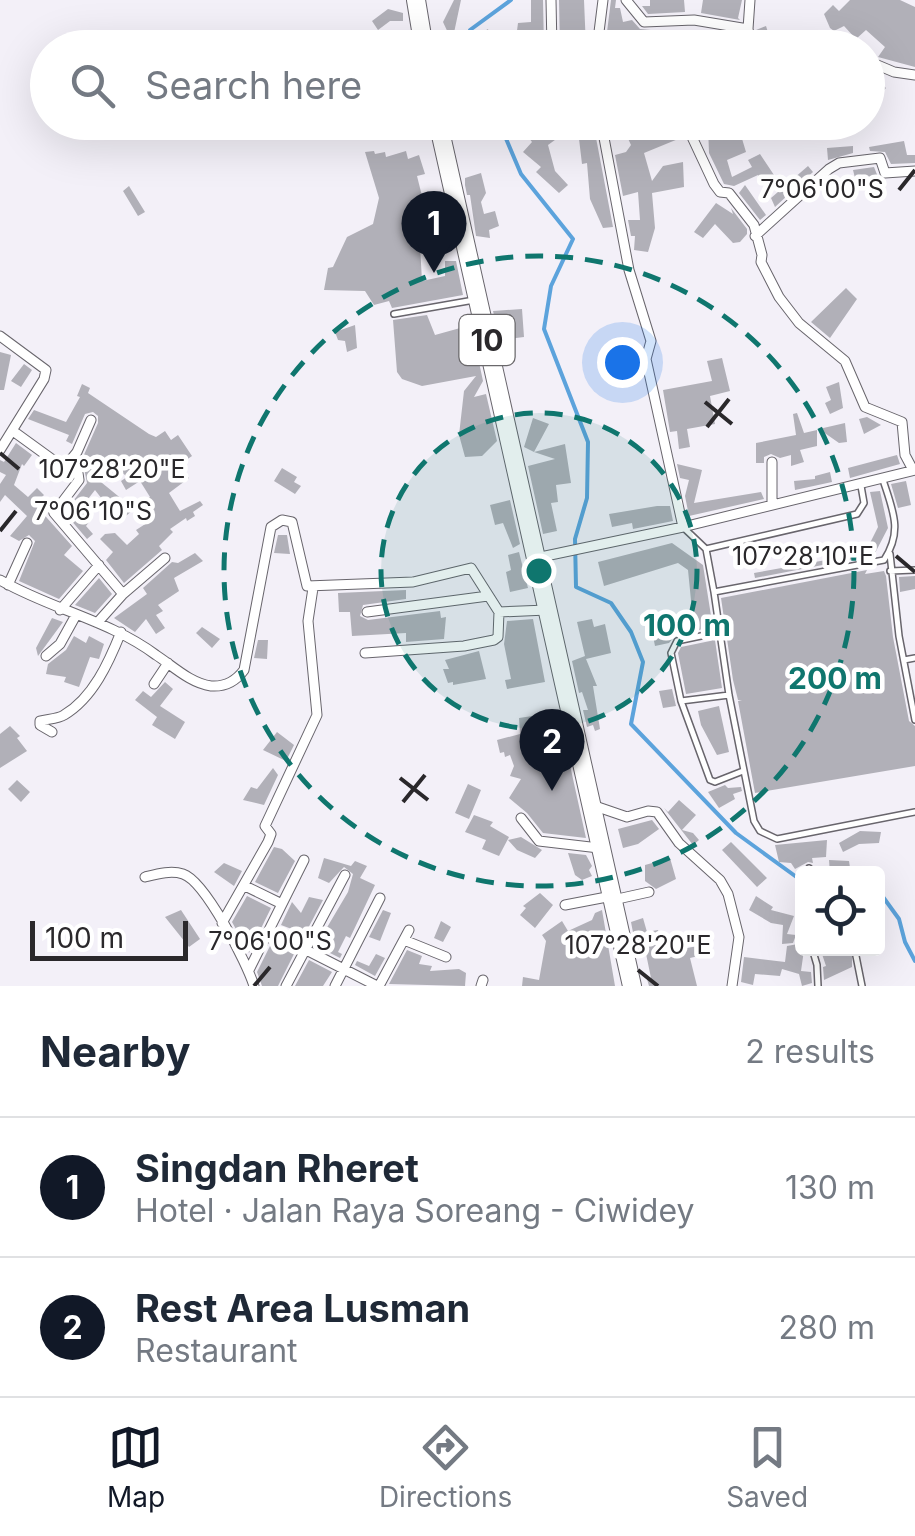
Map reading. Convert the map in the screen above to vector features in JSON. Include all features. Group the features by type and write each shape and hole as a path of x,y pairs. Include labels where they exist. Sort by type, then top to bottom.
{"highway":[{"path":"416,0 421,30"},
{"name":"10","path":"442,140 632,986"}],"street":[{"path":"551,0 552,30"},
{"path":"599,30 602,0"},
{"path":"626,0 644,22 694,20 748,30 750,0"},
{"path":"885,68 915,75"},
{"path":"604,140 629,270 651,341 646,359 683,527"},
{"path":"536,558 683,527 914,470 905,455 902,422 865,407 846,362 786,307 766,274 754,225 730,193 720,192 714,184 694,140"},
{"path":"755,236 839,163 880,158 886,173 915,171"},
{"path":"0,336 46,370 0,450"},
{"path":"13,431 62,467 70,464 91,420"},
{"path":"772,462 772,504"},
{"path":"70,464 80,480 54,513 123,594"},
{"path":"26,544 4,582 60,610 122,632 198,683 212,686 222,686 241,675 246,664 274,524 282,520 292,522 304,583 313,588 413,582 467,568 500,612 498,636 494,640 364,654"},
{"path":"98,622 164,558"},
{"path":"60,610 99,564"},
{"path":"222,922 271,834 265,826 317,715 308,621 313,588"},
{"path":"367,612 488,596"},
{"path":"500,612 547,610"},
{"path":"46,656 60,644 76,615"},
{"path":"52,732 40,721 65,715 94,685 106,669 122,632"},
{"path":"154,684 168,663"},
{"path":"591,805 627,817 657,812 678,842 720,880 740,936 732,986"},
{"path":"521,818 539,840 600,848"},
{"path":"249,970 304,860"},
{"path":"145,877 181,873 190,877 222,922 254,986"},
{"path":"286,986 345,875"},
{"path":"245,886 282,904"},
{"path":"565,905 649,892"},
{"path":"335,986 380,898"},
{"path":"269,931 378,986 407,935 446,957"}],"lane":[{"path":"414,213 455,207"},
{"path":"394,314 476,300"},
{"path":"882,479 898,524 890,551 890,572 915,720"},
{"path":"706,549 857,514 864,504 860,484"},
{"path":"683,527 706,549 743,771 754,821 760,830 777,839 915,812"},
{"path":"714,592 870,565 884,560 890,551"},
{"path":"890,572 915,570"},
{"path":"720,632 678,641 671,653 681,701 710,780 715,782 743,771"},
{"path":"904,660 915,658"},
{"path":"681,701 729,696"},
{"path":"814,956 818,986"},
{"path":"856,956 862,986"}],"building":[{"path":"454,0 461,0 455,30 447,30 443,22"},
{"path":"531,0 543,0 544,30 517,30 518,23 531,22"},
{"path":"559,0 584,0 585,30 560,30"},
{"path":"611,0 616,0 615,8 620,8 623,22 632,20 640,29 651,30 607,30"},
{"path":"650,0 684,0 685,12 648,14 642,6 650,6"},
{"path":"703,0 742,0 740,20 701,13"},
{"path":"850,0 900,0 915,7 915,67 885,59 885,30 848,30 844,26 833,30 824,14 833,5 839,11"},
{"path":"388,9 403,13 403,21 390,21 378,30 372,21"},
{"path":"555,140 548,145 555,171 568,185 559,193 536,172 541,167 523,152 532,142"},
{"path":"579,140 596,140 613,227 603,228 590,199 587,163 582,164"},
{"path":"629,140 676,140 644,153 652,181 663,166 683,162 684,187 652,193 655,228 648,252 634,250 635,236 631,236 628,220 640,220 638,192 623,196 615,155 626,152 631,145"},
{"path":"709,140 742,140 746,152 727,160 732,177 752,167 748,160 760,154 774,175 762,182 758,175 734,186 724,184 709,153"},
{"path":"904,141 907,155 915,155 915,163 891,164 885,152 870,151 869,147"},
{"path":"853,146 853,153 828,160 827,148"},
{"path":"406,151 408,159 419,155 425,174 417,176 423,200 409,204 407,213 412,219 416,246 420,245 422,281 445,276 445,261 456,261 463,295 392,308 389,301 374,305 365,291 324,290 328,268 333,267 347,237 373,224 379,198 365,152 385,152 386,157"},
{"path":"808,166 813,172 775,207 771,198"},
{"path":"874,167 878,177 856,182 853,170"},
{"path":"481,173 486,193 481,202 484,214 495,211 499,226 489,230 490,238 476,236 465,185 465,178"},
{"path":"745,185 766,215 760,220 739,193"},
{"path":"129,186 145,212 138,216 123,191"},
{"path":"716,203 733,214 731,208 747,229 740,242 733,243 715,224 703,238 694,232"},
{"path":"846,288 857,299 830,338 811,322"},
{"path":"522,309 524,337 507,339 509,346 502,348 493,311"},
{"path":"427,315 435,335 471,325 483,381 474,397 486,394 497,441 482,456 465,457 459,435 464,391 476,376 422,386 402,379 397,372 393,320"},
{"path":"355,325 357,348 347,352 345,341 338,340 335,332"},
{"path":"0,352 11,355 4,390 0,390"},
{"path":"722,358 730,391 710,396 715,424 687,429 690,447 679,449 677,431 670,432 663,390 712,381 707,361"},
{"path":"24,364 32,370 21,387 11,381"},
{"path":"839,382 843,408 830,414 825,403 831,400 826,387"},
{"path":"82,384 90,388 88,393 149,434 156,437 165,431 171,440 178,435 192,456 179,465 189,478 169,493 180,511 200,501 203,505 193,512 195,516 170,529 173,532 159,546 162,550 124,583 106,560 113,552 100,539 115,533 127,545 139,534 136,530 150,521 139,505 150,497 140,481 126,490 121,481 127,477 110,461 96,478 134,509 126,516 115,504 109,508 95,490 81,508 93,517 86,526 93,534 87,539 70,519 73,515 67,509 87,483 84,468 89,462 83,457 98,416 93,412 85,414 72,444 66,441 69,435 28,419 34,410 66,422 80,397 77,396"},
{"path":"797,413 804,433 817,430 817,446 800,450 804,462 791,466 791,455 780,458 771,454 764,457 764,463 756,463 756,443 796,435 793,414"},
{"path":"867,417 881,425 864,434 859,419"},
{"path":"533,418 549,424 534,452 524,447"},
{"path":"845,423 847,442 839,443 819,429"},
{"path":"16,443 32,455 22,464 14,485 28,497 37,488 44,495 46,501 39,509 72,546 64,555 83,571 59,599 19,581 35,541 29,535 19,541 10,536 27,516 5,495 0,502 0,484 6,475 0,472 0,460 4,462"},
{"path":"565,444 571,483 556,485 558,502 551,503 557,531 543,534 528,466 555,459 534,452"},
{"path":"897,455 900,464 850,478 848,468"},
{"path":"677,464 702,470 694,503 761,492 764,499 689,516 685,496 689,480 680,478"},
{"path":"282,468 297,477 294,482 301,486 295,494 274,481"},
{"path":"830,472 832,482 795,490 794,481 815,479"},
{"path":"906,481 911,505 898,508 891,484"},
{"path":"880,491 888,528 874,555 755,578 754,573 865,553 878,527 870,492"},
{"path":"510,500 520,544 513,548 503,523 495,525 490,505"},
{"path":"670,506 673,521 633,529 632,523 612,527 609,514"},
{"path":"278,535 287,535 290,554 274,553"},
{"path":"672,543 703,565 712,622 707,623 708,628 694,631 688,570 678,563 604,586 598,562"},
{"path":"519,552 528,588 510,592 508,555"},
{"path":"195,553 203,561 174,578 179,591 158,605 163,611 156,615 165,628 156,634 146,619 135,632 114,618 147,594 143,588 172,562 178,563"},
{"path":"867,570 865,574 884,571 886,576 909,721 915,726 915,766 755,793 738,701 742,700 738,700 733,680 721,598"},
{"path":"915,576 915,589 900,592 899,577"},
{"path":"99,578 112,594 95,613 75,605"},
{"path":"406,590 406,599 363,605 360,616 368,620 440,611 441,618 446,617 444,639 406,642 406,633 352,636 350,612 339,612 338,593"},
{"path":"52,618 63,622 38,656 36,648"},
{"path":"533,619 545,682 507,689 505,680 511,679 504,644 507,621"},
{"path":"592,619 594,627 605,624 611,653 586,659 597,686 593,686 600,729 595,731 593,725 587,727 583,710 588,710 582,692 579,693 572,661 585,656 577,622"},
{"path":"202,627 220,639 212,648 196,633"},
{"path":"675,627 676,635 669,643 655,646 652,631"},
{"path":"74,636 86,643 89,636 104,644 99,659 90,657 79,687 64,682 66,677 46,674 48,664 66,650"},
{"path":"258,640 268,640 267,659 254,658"},
{"path":"715,640 722,688 686,694 678,653 681,647"},
{"path":"479,651 486,679 448,683 443,669 449,669 445,660"},
{"path":"165,682 173,689 160,706 185,722 175,739 152,725 157,717 135,700 143,691 151,697"},
{"path":"672,689 676,706 663,708 659,691"},
{"path":"719,706 729,752 717,755 698,711"},
{"path":"539,715 547,739 543,740 546,755 568,756 586,838 543,833 509,798 521,779 510,776 514,766 510,755 500,753 497,740 520,734 519,718"},
{"path":"10,726 27,751 0,768 0,734"},
{"path":"277,732 294,745 286,761 263,750"},
{"path":"273,768 278,775 264,805 243,800 251,787 257,789"},
{"path":"17,780 30,792 21,802 8,789"},
{"path":"468,784 481,790 469,819 455,813"},
{"path":"725,785 741,787 742,791 719,808 708,792"},
{"path":"679,800 696,815 682,830 699,840 693,845 664,808 668,812"},
{"path":"474,815 493,822 490,826 509,837 499,856 482,849 486,840 465,832"},
{"path":"652,820 659,829 638,844 623,848 618,829"},
{"path":"860,831 881,832 879,843 859,844 843,852 839,843"},
{"path":"521,837 542,850 535,858 517,850 508,840"},
{"path":"827,840 826,857 812,858 813,863 795,869 791,863 779,862 775,845"},
{"path":"731,842 767,878 757,887 722,850"},
{"path":"274,847 295,861 278,893 255,882"},
{"path":"568,853 586,855 592,876 582,880 575,875"},
{"path":"324,858 367,866 360,878 375,885 350,938 346,936 338,952 342,954 340,958 316,946 348,892 353,874 344,867 329,883 318,878"},
{"path":"670,858 676,879 656,889 645,881 645,865"},
{"path":"829,860 849,861 850,866 829,866"},
{"path":"224,863 242,871 234,886 214,872"},
{"path":"540,893 553,905 535,928 520,915 526,908 523,906"},
{"path":"247,896 271,908 249,953 232,922"},
{"path":"756,896 773,907 771,910 794,916 787,934 795,935 793,943 782,944 783,925 771,923 749,910"},
{"path":"309,897 323,900 305,934 281,925 292,902 301,913"},
{"path":"181,910 200,939 189,947 165,917"},
{"path":"383,910 391,913 380,941 369,937"},
{"path":"602,910 615,986 522,986 523,977 539,980 546,941 542,935 562,921 568,931 592,920"},
{"path":"643,918 647,932 658,930 663,953 707,944 707,954 690,958 697,986 649,986 644,944 635,943 631,922"},
{"path":"441,921 451,927 443,942 434,938"},
{"path":"271,944 294,954 278,986 262,986 257,972"},
{"path":"795,945 795,956 803,956 801,971 811,972 812,983 802,986 799,974 782,969 780,976 755,974 753,985 741,982 744,957 785,962 787,946"},
{"path":"407,950 422,956 419,964 432,966 430,971 459,969 466,973 465,986 389,984"},
{"path":"376,954 385,958 375,976 355,965 357,961 369,966"},
{"path":"823,956 852,956 852,967 824,980"},
{"path":"309,960 332,972 323,986 295,986"}],"waterway":[{"path":"470,30 511,0"},
{"path":"507,140 521,174 573,239 551,286 544,329 588,442 587,498 575,539 576,587 611,603 631,632 643,662 631,724 736,833 795,876"},
{"path":"885,900 899,919 915,961"}],"place":[{"name":"Singdan Rheret","path":"434,273"},
{"name":"Rest Area Lusman","path":"552,791"}]}
